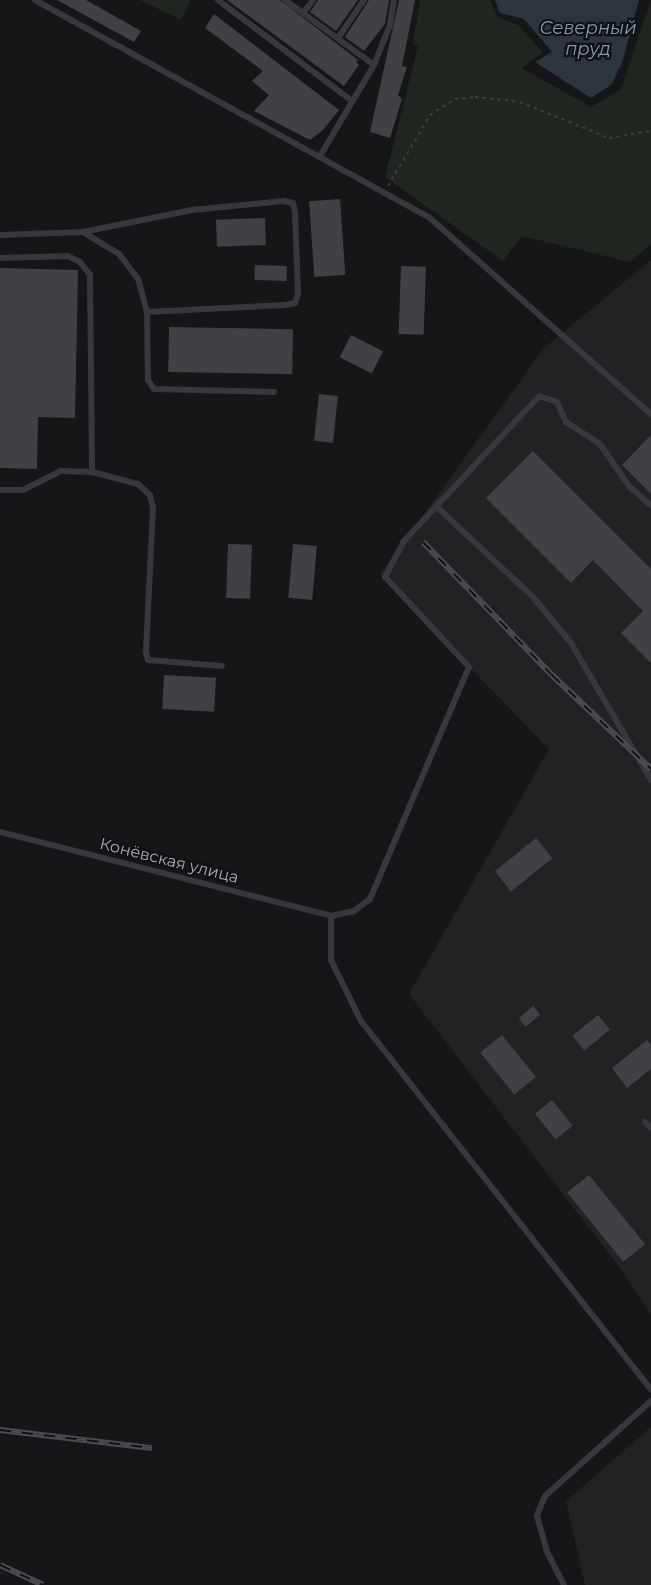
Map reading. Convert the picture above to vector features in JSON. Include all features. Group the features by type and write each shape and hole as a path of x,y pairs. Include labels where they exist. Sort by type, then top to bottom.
{"lane":[{"path":"35,0 385,191 430,218 651,414"},
{"path":"218,0 352,101"},
{"path":"285,0 374,65"},
{"path":"303,13 313,0"},
{"path":"338,39 364,0"},
{"path":"320,156 374,65 390,25 394,0"},
{"path":"0,236 83,232 192,210 284,201 293,203 298,294 294,303 147,312"},
{"path":"83,232 119,254 138,279 147,312 148,380 154,389 274,392"},
{"path":"0,258 68,256 80,262 90,275 92,472"},
{"path":"651,506 628,485 600,444 566,422 557,402 539,396 404,541 385,577 469,667 370,899 354,911 331,916 331,960 361,1021 651,1389"},
{"path":"0,490 23,490 62,471 92,472 138,484 150,495 153,508 146,652 148,660 222,666"},
{"path":"436,506 533,597 571,643 651,780"},
{"name":"Конёвская улица","path":"0,832 331,916"},
{"path":"645,1122 651,1128"},
{"path":"564,1585 547,1551 537,1515 545,1496 651,1401"}],"path":[{"path":"385,191 430,115 454,99 475,97 520,102 609,138 651,131"}],"shaded area":[{"path":"140,0 191,0 181,20"},
{"path":"420,0 490,0 497,17 518,25 543,52 522,68 591,107 621,89 651,0 651,244 630,262 522,236 503,261 385,177 418,46 413,45"},
{"path":"651,260 651,1315 622,1271 409,994 549,749 380,575 544,348"},
{"path":"651,1427 651,1585 585,1585 566,1501"}],"water":[{"name":"Северный пруд","path":"495,0 639,0 622,63 611,85 591,98 535,62 552,52 524,19 500,13"}],"building":[{"path":"57,0 86,0 141,31 134,42"},
{"path":"227,0 280,0 358,60 356,62 359,65 344,86"},
{"path":"318,0 358,0 336,31 310,12"},
{"path":"369,0 389,0 385,24 364,51 345,37"},
{"path":"399,0 415,0 402,66 407,67 398,95 402,99 390,138 370,132"},
{"path":"214,14 339,110 323,130 310,140 254,111 269,95 252,81 263,71 205,28"},
{"path":"340,199 345,275 314,277 309,201"},
{"path":"265,218 266,245 217,247 216,220"},
{"path":"255,265 287,266 286,281 254,280"},
{"path":"401,266 426,267 424,335 399,334"},
{"path":"0,268 78,270 75,418 38,417 37,469 0,468"},
{"path":"169,327 293,329 292,374 168,372"},
{"path":"351,335 383,351 372,374 340,357"},
{"path":"319,394 338,396 333,443 314,441"},
{"path":"651,435 651,494 622,465"},
{"path":"533,451 651,569 651,663 621,633 643,611 593,560 571,583 486,498"},
{"path":"228,544 252,545 250,599 226,598"},
{"path":"293,544 317,546 312,600 288,598"},
{"path":"164,675 216,678 214,712 162,709"},
{"path":"536,838 552,858 511,892 495,871"},
{"path":"533,1006 540,1014 526,1027 519,1018"},
{"path":"598,1015 610,1030 584,1051 572,1036"},
{"path":"502,1035 536,1077 514,1095 480,1053"},
{"path":"647,1040 651,1045 651,1069 627,1088 612,1068"},
{"path":"552,1100 573,1126 556,1139 535,1114"},
{"path":"589,1175 645,1244 623,1262 567,1193"}],"railway":[{"path":"423,542 552,675 651,769"},
{"path":"0,1430 152,1448"},
{"path":"0,1565 43,1585"}]}
